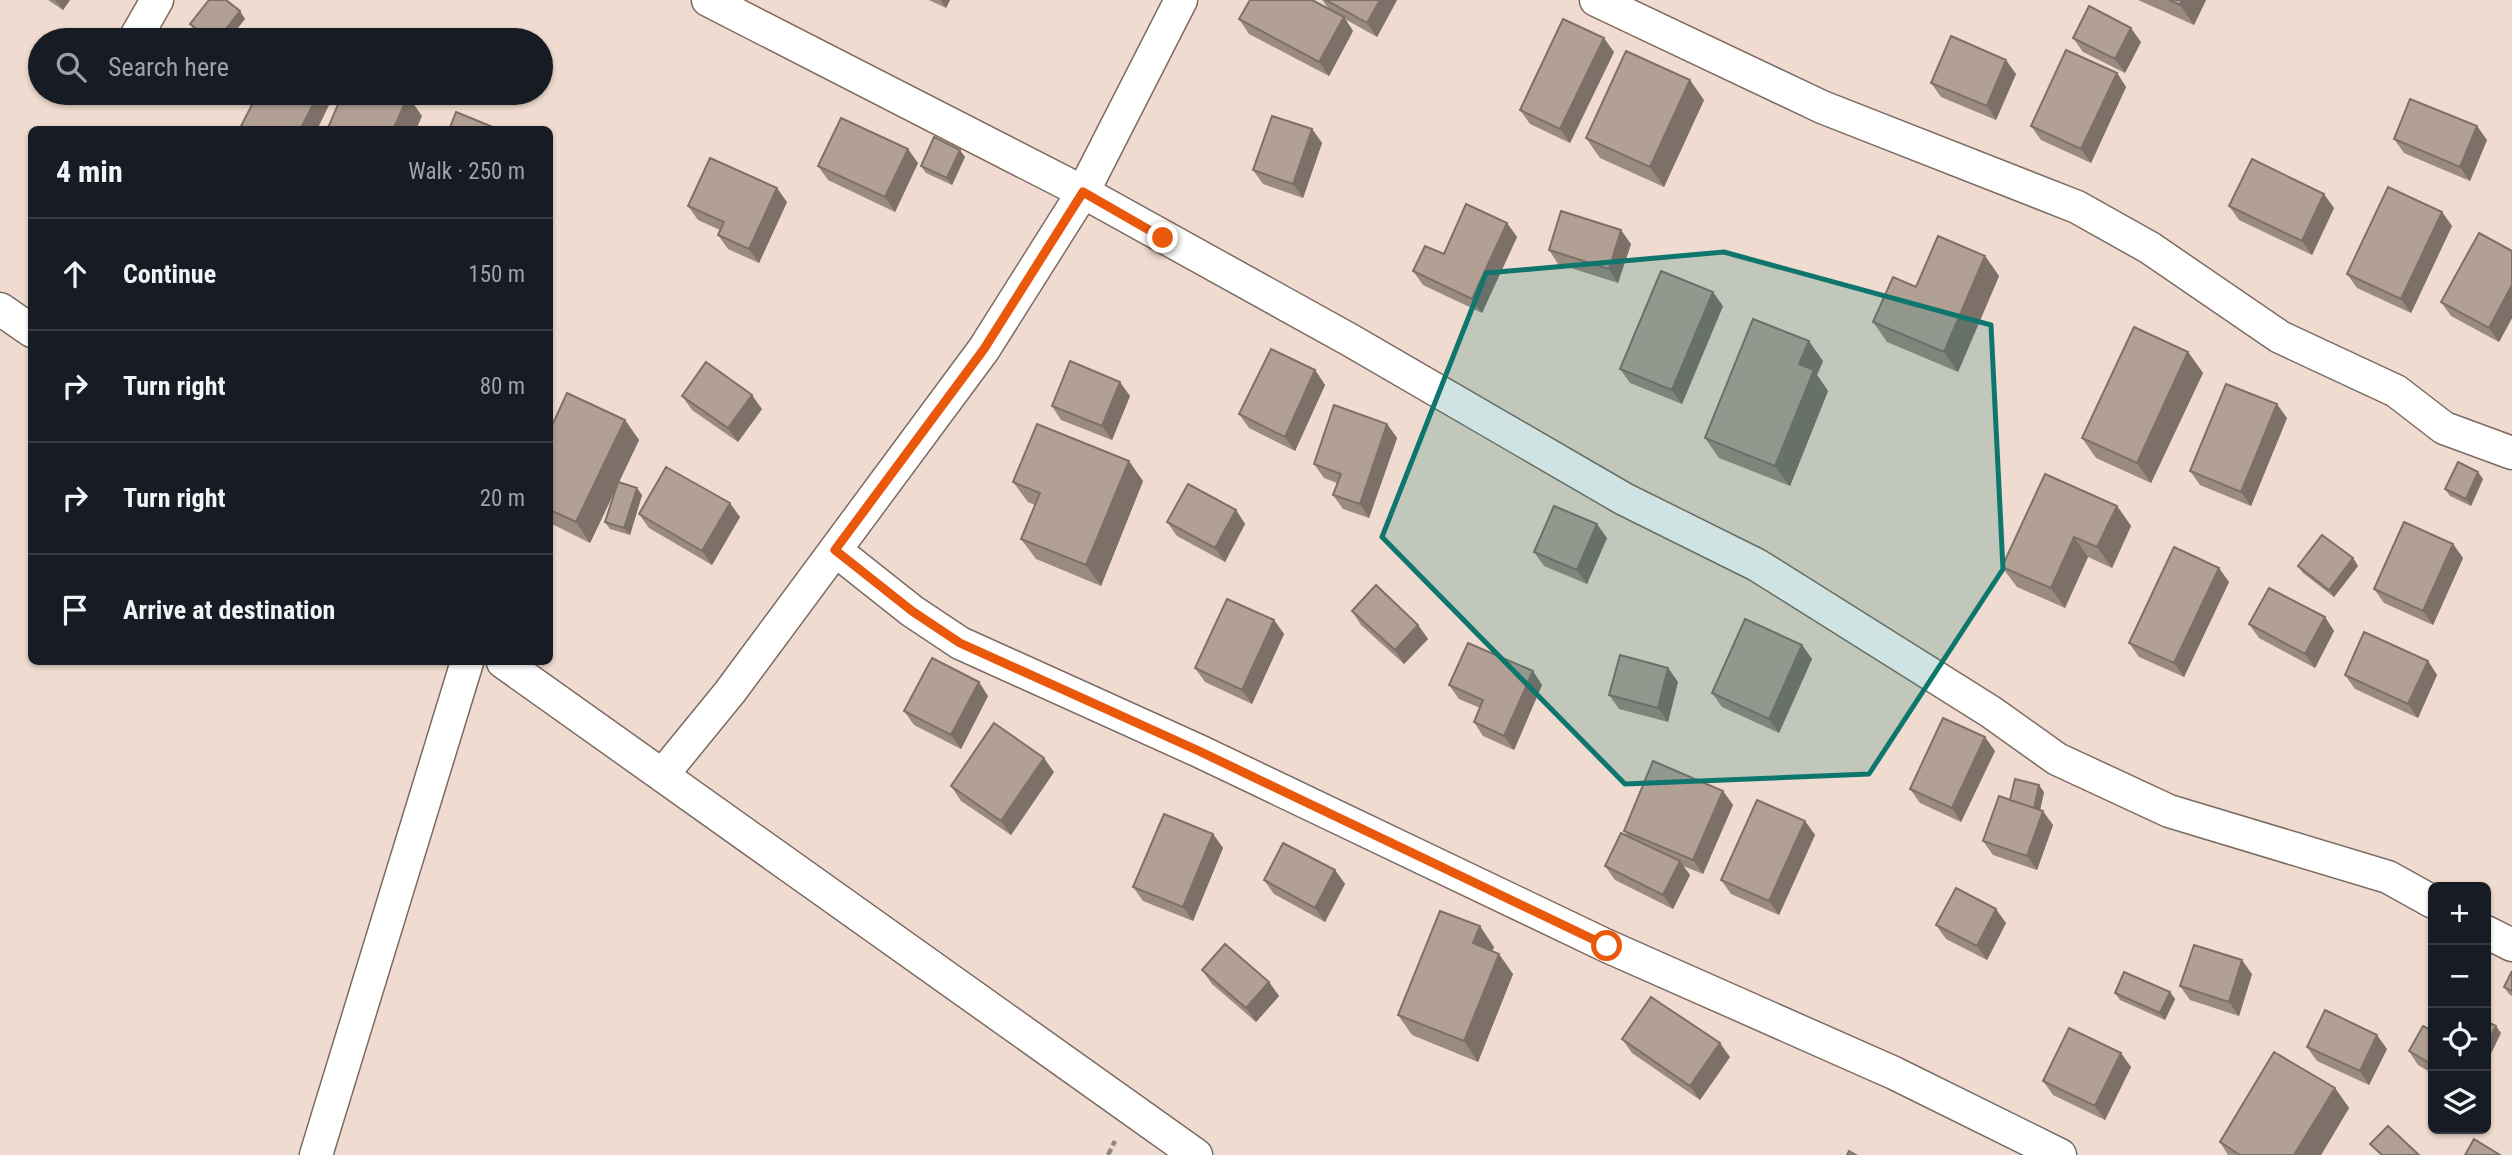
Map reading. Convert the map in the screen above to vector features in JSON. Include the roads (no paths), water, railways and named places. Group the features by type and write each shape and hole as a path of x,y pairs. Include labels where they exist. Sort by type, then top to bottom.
{"street":[{"path":"141,28 157,0"},
{"path":"708,0 1083,192 1350,340 1624,499 1757,565 1991,712 2057,759 2169,810 2388,877 2428,899"},
{"path":"663,774 730,692 984,349 1083,192 1181,0"},
{"path":"1596,0 1822,107 2077,207 2150,248 2280,337 2396,391 2444,428 2512,453"},
{"path":"0,309 28,328"},
{"path":"835,550 912,611 960,643 1199,751 1607,946 1894,1073 2060,1155"},
{"path":"316,1155 466,665"},
{"path":"507,665 1196,1155"},
{"path":"2491,934 2512,945"}]}
